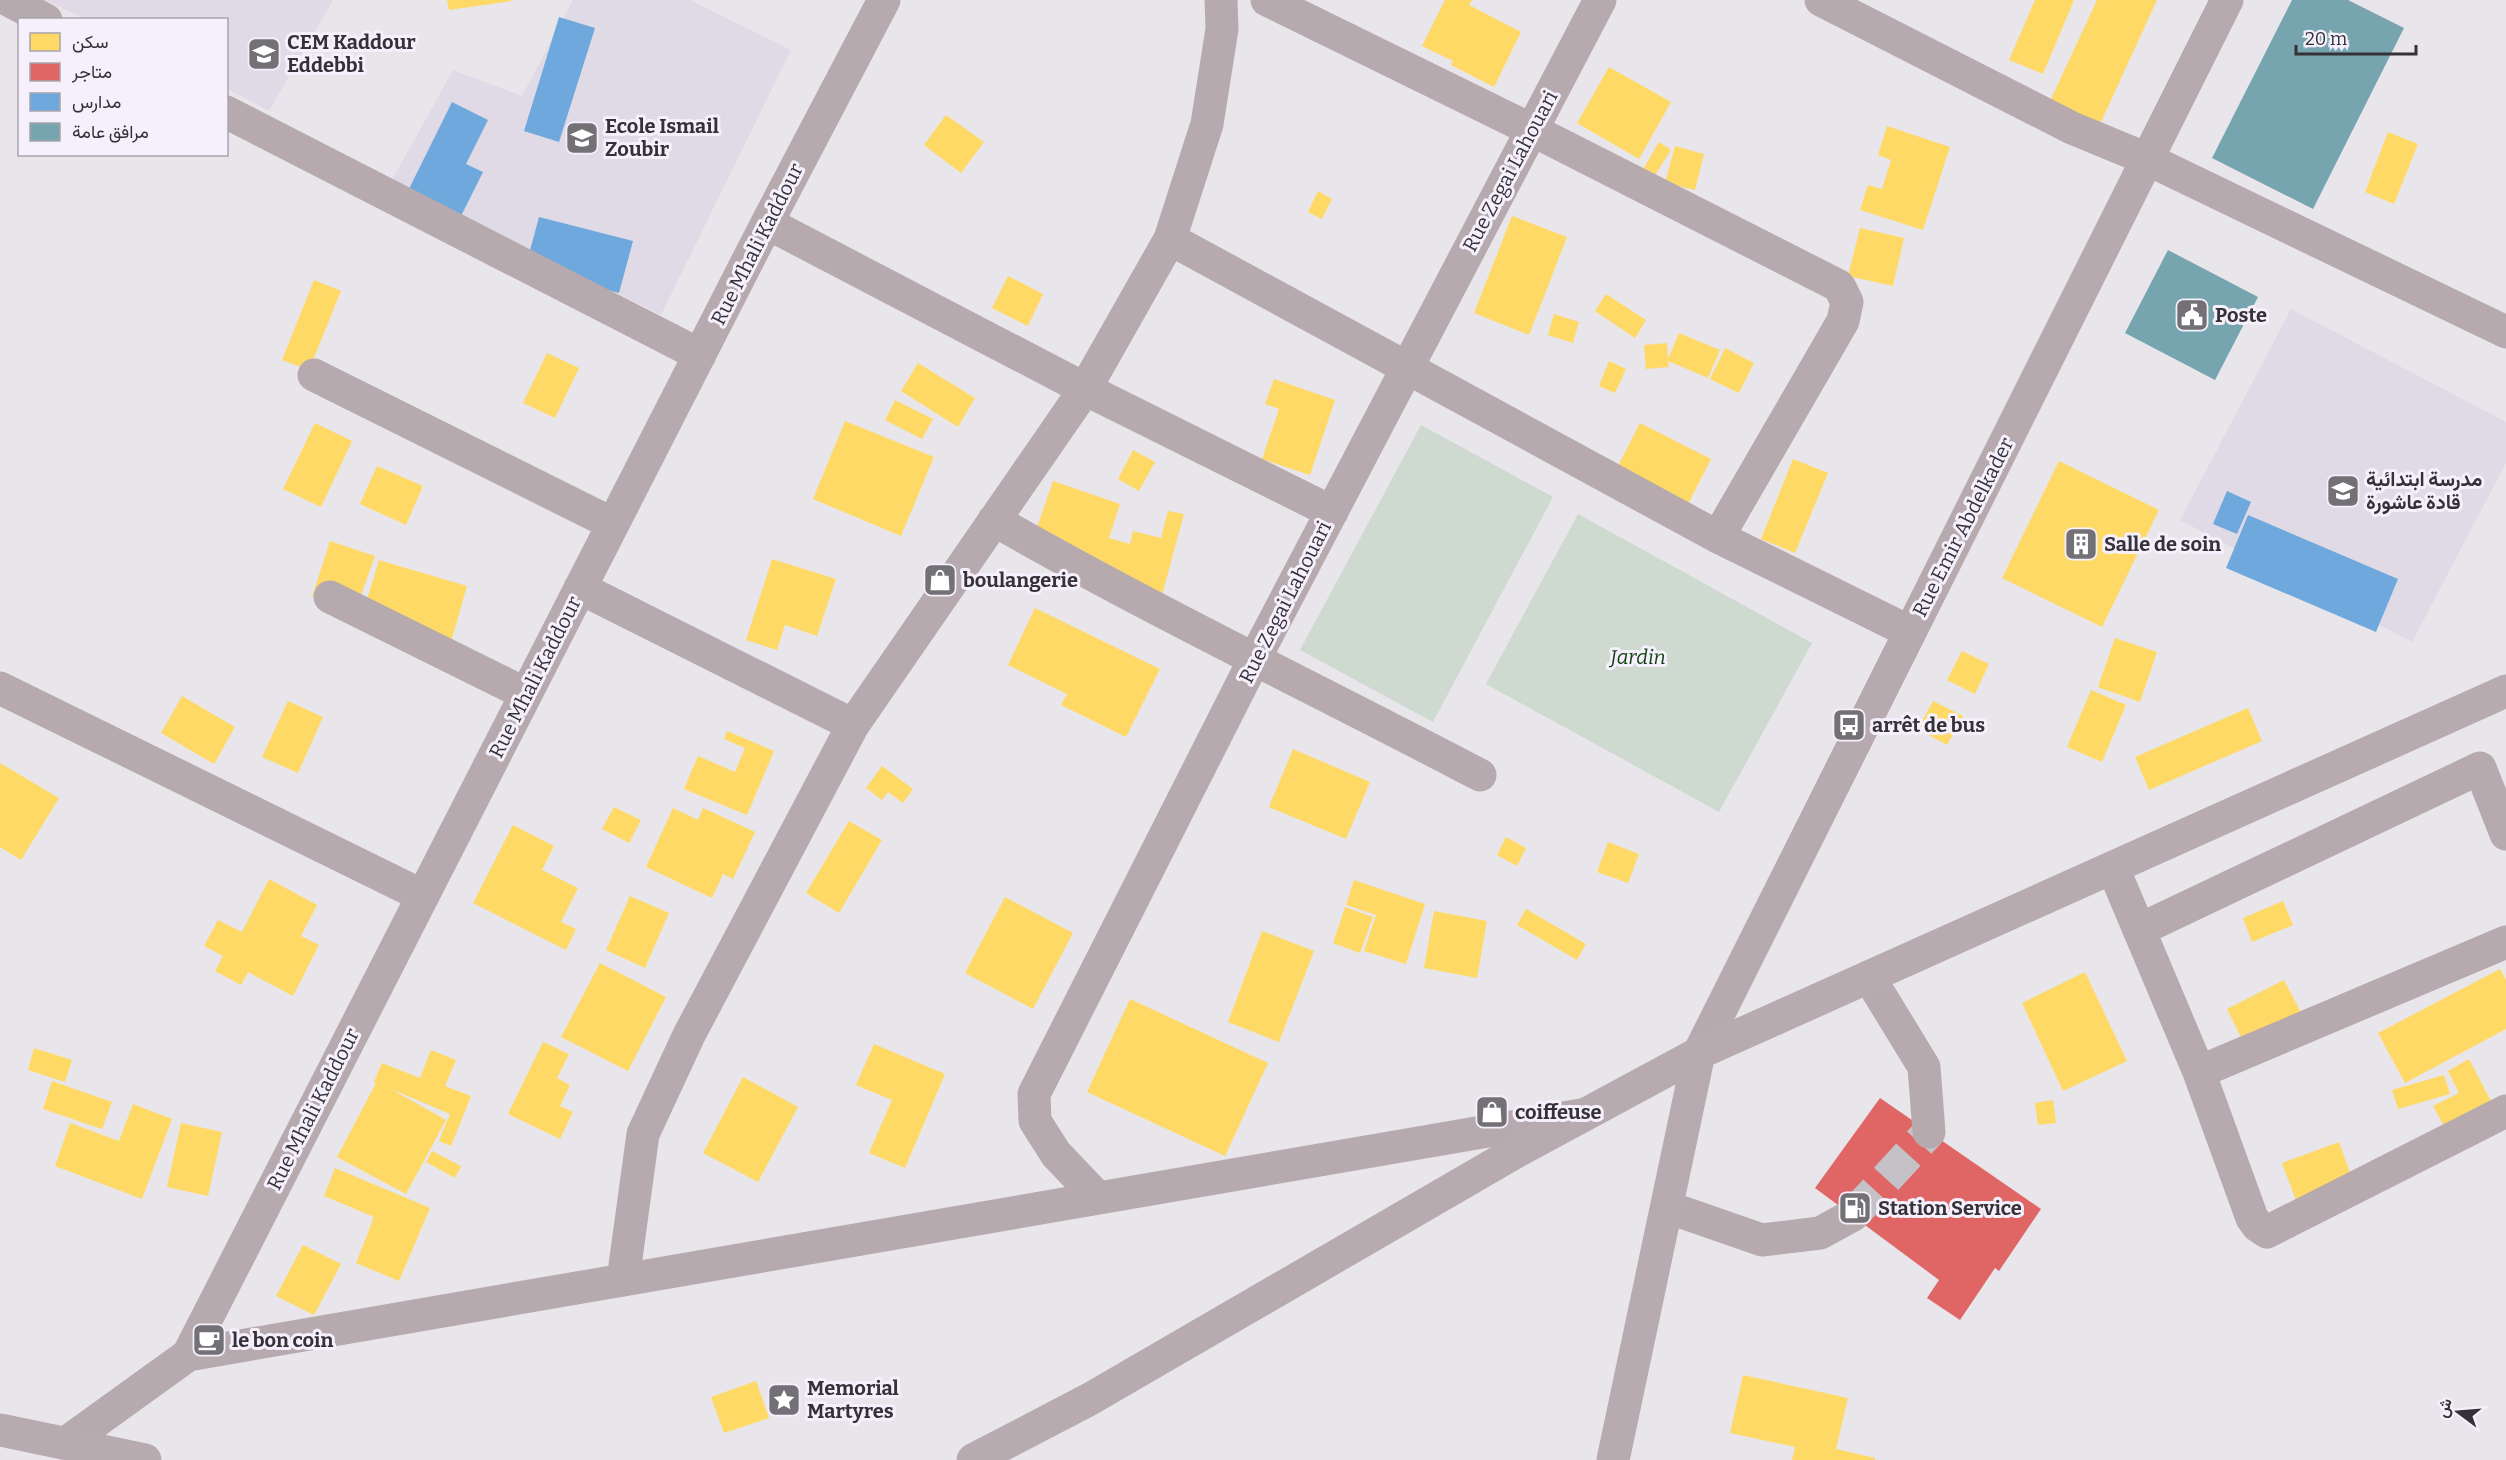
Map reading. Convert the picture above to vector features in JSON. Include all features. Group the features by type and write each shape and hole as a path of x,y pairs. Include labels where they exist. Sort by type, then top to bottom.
{"main road":[{"path":"973,1460 1090,1399 1514,1153 1699,1053 2506,691"},
{"path":"1613,1460 1699,1053"},
{"path":"0,1430 145,1460"}],"street":[{"path":"8,0 42,18"},
{"name":"Rue Mhali Kaddour","path":"188,1355 699,355 884,0"},
{"path":"623,1280 643,1134 689,1035 853,725 1085,388 1170,239 1207,124 1222,29 1221,0"},
{"path":"1267,0 1532,130 1839,286 1847,302 1843,321 1718,537"},
{"name":"Rue Zegai Lahouari","path":"1098,1198 1056,1154 1035,1121 1034,1094 1255,658 1600,0"},
{"path":"1821,0 2072,128 2147,159 2506,332"},
{"name":"Rue Emir Abdelkader","path":"1699,1053 2227,0"},
{"path":"228,113 699,355"},
{"path":"767,223 1085,388 1332,512"},
{"path":"1170,239 1718,537 1910,632"},
{"path":"314,375 613,524"},
{"path":"994,520 1096,578 1480,775"},
{"path":"580,588 853,725"},
{"path":"330,597 526,693"},
{"path":"0,688 423,896"},
{"path":"2139,930 2493,762 2506,834"},
{"path":"2113,868 2199,1072 2252,1218 2267,1232 2506,1111"},
{"path":"2199,1072 2506,942"},
{"path":"1869,977 1924,1067 1929,1132"},
{"path":"66,1443 188,1355 1585,1114"},
{"path":"1667,1207 1762,1240 1820,1233 1853,1215"}],"shaded area":[{"name":"CEM Kaddour Eddebbi","path":"45,0 333,0 269,111 228,90 228,18 83,18"},
{"name":"Ecole Ismail Zoubir","path":"573,0 690,0 791,50 661,315 392,180 453,70 522,96"},
{"name":"مدرسة ابتدائية قادة عاشورة","path":"2291,309 2506,422 2506,463 2412,642 2180,520"}],"green space":[{"path":"1421,425 1553,497 1433,722 1300,650"},
{"name":"Jardin","path":"1578,514 1812,643 1719,812 1486,684"}],"building: سكن":[{"path":"447,0 511,0 511,1 449,10"},
{"path":"1445,0 1472,0 1469,5 1521,32 1494,87 1451,65 1453,61 1422,46"},
{"path":"2035,0 2074,0 2043,74 2009,60"},
{"path":"2097,0 2157,0 2095,135 2045,112"},
{"path":"1609,67 1671,102 1639,159 1577,123"},
{"path":"946,115 984,142 961,173 924,145"},
{"path":"1887,126 1950,147 1923,230 1860,210 1868,185 1882,189 1891,160 1878,155"},
{"path":"2388,132 2418,144 2394,204 2365,192"},
{"path":"1659,142 1671,150 1653,178 1642,171"},
{"path":"1675,146 1704,154 1695,190 1665,183"},
{"path":"1318,191 1332,199 1322,219 1308,212"},
{"path":"1512,216 1567,237 1529,335 1474,313"},
{"path":"1860,228 1904,238 1893,286 1848,276"},
{"path":"1008,276 1043,294 1028,326 992,308"},
{"path":"314,280 341,291 309,370 282,360"},
{"path":"1606,294 1646,320 1635,338 1595,311"},
{"path":"1554,314 1579,322 1573,343 1548,335"},
{"path":"1679,333 1720,350 1708,378 1668,361 1669,367 1646,369 1644,345 1667,343 1668,359"},
{"path":"1725,348 1754,363 1739,393 1710,379"},
{"path":"547,353 579,368 555,418 523,403"},
{"path":"1609,361 1626,369 1615,393 1599,386"},
{"path":"918,363 975,398 958,427 901,391"},
{"path":"1274,379 1335,400 1310,475 1262,459 1279,409 1265,404"},
{"path":"895,400 933,419 922,439 885,420"},
{"path":"845,421 934,457 901,536 813,499"},
{"path":"315,423 352,441 321,507 283,489"},
{"path":"1640,423 1711,459 1685,510 1614,474"},
{"path":"1133,450 1155,462 1139,491 1118,479"},
{"path":"1793,459 1828,473 1795,553 1761,539"},
{"name":"Salle de soin","path":"2059,461 2159,510 2102,627 2002,578"},
{"path":"377,466 423,486 406,525 360,504"},
{"path":"1053,481 1120,504 1109,538 1130,544 1133,531 1161,538 1168,511 1184,514 1162,595 1033,539"},
{"path":"330,541 375,556 355,612 312,597"},
{"path":"772,559 836,579 817,636 785,625 777,650 746,640"},
{"path":"379,560 467,586 447,656 362,616"},
{"path":"1035,608 1160,669 1126,737 1061,705 1067,694 1008,665"},
{"path":"2115,638 2157,652 2140,702 2098,687"},
{"path":"1962,651 1989,664 1975,694 1947,680"},
{"path":"2091,690 2126,705 2102,762 2067,747"},
{"path":"182,696 235,727 214,764 161,733"},
{"path":"288,701 323,717 298,773 262,757"},
{"path":"1933,701 1963,716 1947,745 1918,729"},
{"path":"2248,708 2262,741 2149,790 2135,757"},
{"path":"727,731 774,751 747,815 684,789 698,756 735,772 745,748 724,739"},
{"path":"1293,749 1370,782 1346,839 1269,807"},
{"path":"0,763 59,798 21,860 0,847"},
{"path":"882,766 913,789 903,803 888,792 882,800 866,788"},
{"path":"614,807 641,820 629,843 602,829"},
{"path":"673,808 698,820 703,808 755,832 733,879 723,874 712,898 646,867"},
{"path":"849,821 882,840 839,913 806,893"},
{"path":"513,825 554,846 542,870 578,888 561,922 576,929 566,950 473,903"},
{"path":"1506,837 1526,848 1517,866 1497,855"},
{"path":"1608,842 1639,854 1628,883 1597,872"},
{"path":"269,879 317,905 301,936 319,945 293,996 248,972 241,985 215,971 223,956 204,946 218,920 242,932"},
{"path":"1354,880 1425,904 1406,964 1364,951 1376,915 1346,905"},
{"path":"630,896 669,913 645,968 606,950"},
{"path":"1005,897 1073,933 1033,1009 965,973"},
{"path":"2283,901 2293,925 2252,942 2243,918"},
{"path":"1345,907 1373,917 1360,953 1333,943"},
{"path":"1526,909 1586,944 1577,960 1517,925"},
{"path":"1434,911 1487,921 1477,978 1424,968"},
{"path":"1262,931 1314,951 1279,1042 1228,1022"},
{"path":"600,963 666,997 628,1071 561,1037"},
{"path":"2500,969 2506,980 2506,1029 2405,1083 2378,1033"},
{"path":"2085,972 2127,1061 2063,1091 2022,1003"},
{"path":"2284,980 2306,1022 2248,1051 2227,1009"},
{"path":"1130,999 1268,1063 1225,1156 1087,1092"},
{"path":"543,1042 569,1054 557,1078 570,1085 560,1106 573,1112 560,1139 508,1114"},
{"path":"874,1044 945,1074 905,1168 869,1153 892,1100 856,1085"},
{"path":"34,1048 72,1060 65,1082 28,1070"},
{"path":"431,1050 456,1060 445,1086 471,1096 451,1146 439,1141 450,1114 391,1089 446,1120 406,1194 337,1157 376,1083 374,1082 382,1063 420,1078"},
{"path":"2469,1059 2496,1111 2449,1135 2433,1106 2459,1093 2448,1071"},
{"path":"2444,1075 2450,1094 2398,1109 2392,1090"},
{"path":"743,1077 798,1107 758,1182 703,1153"},
{"path":"52,1081 112,1102 102,1129 43,1109"},
{"path":"2053,1100 2056,1123 2038,1125 2035,1103"},
{"path":"133,1104 172,1119 142,1199 55,1166 70,1123 119,1141"},
{"path":"181,1123 222,1132 208,1196 167,1187"},
{"path":"2339,1142 2353,1181 2297,1203 2282,1163"},
{"path":"432,1151 461,1166 455,1178 426,1162"},
{"path":"335,1168 430,1208 399,1281 356,1263 374,1217 324,1196"},
{"path":"303,1245 341,1264 314,1315 276,1296"},
{"path":"1743,1375 1848,1398 1836,1449 1875,1458 1875,1460 1792,1460 1795,1447 1730,1433"},
{"path":"756,1381 769,1418 724,1433 711,1397"}],"building: متاجر":[{"path":"1880,1098 2041,1209 1999,1271 1995,1268 1960,1320 1927,1298 1939,1280 1815,1188"}],"building: مدارس":[{"path":"559,17 595,28 559,142 524,131"},
{"path":"452,102 488,120 466,164 483,172 456,226 404,199"},
{"path":"539,217 633,241 619,293 525,269"},
{"path":"2227,491 2251,502 2237,534 2213,524"},
{"path":"2248,515 2398,579 2376,632 2226,568"}],"building: مرافق عامة":[{"path":"2292,0 2348,0 2404,28 2313,209 2212,158"},
{"name":"Poste","path":"2168,250 2258,297 2215,380 2125,333"}],"tunnel":[{"path":"1853,1215 1929,1132"}],"place":[{"name":"CEM Kaddour Eddebbi","path":"264,54"},
{"name":"Ecole Ismail Zoubir","path":"582,138"},
{"name":"Poste","path":"2192,315"},
{"name":"مدرسة ابتدائية قادة عاشورة","path":"2343,491"},
{"name":"Salle de soin","path":"2081,544"},
{"name":"boulangerie","path":"940,580"},
{"name":"arrêt de bus","path":"1849,725"},
{"name":"coiffeuse","path":"1492,1112"},
{"name":"Station Service","path":"1855,1208"},
{"name":"le bon coin","path":"209,1340"},
{"name":"Memorial Martyres","path":"784,1400"}]}
